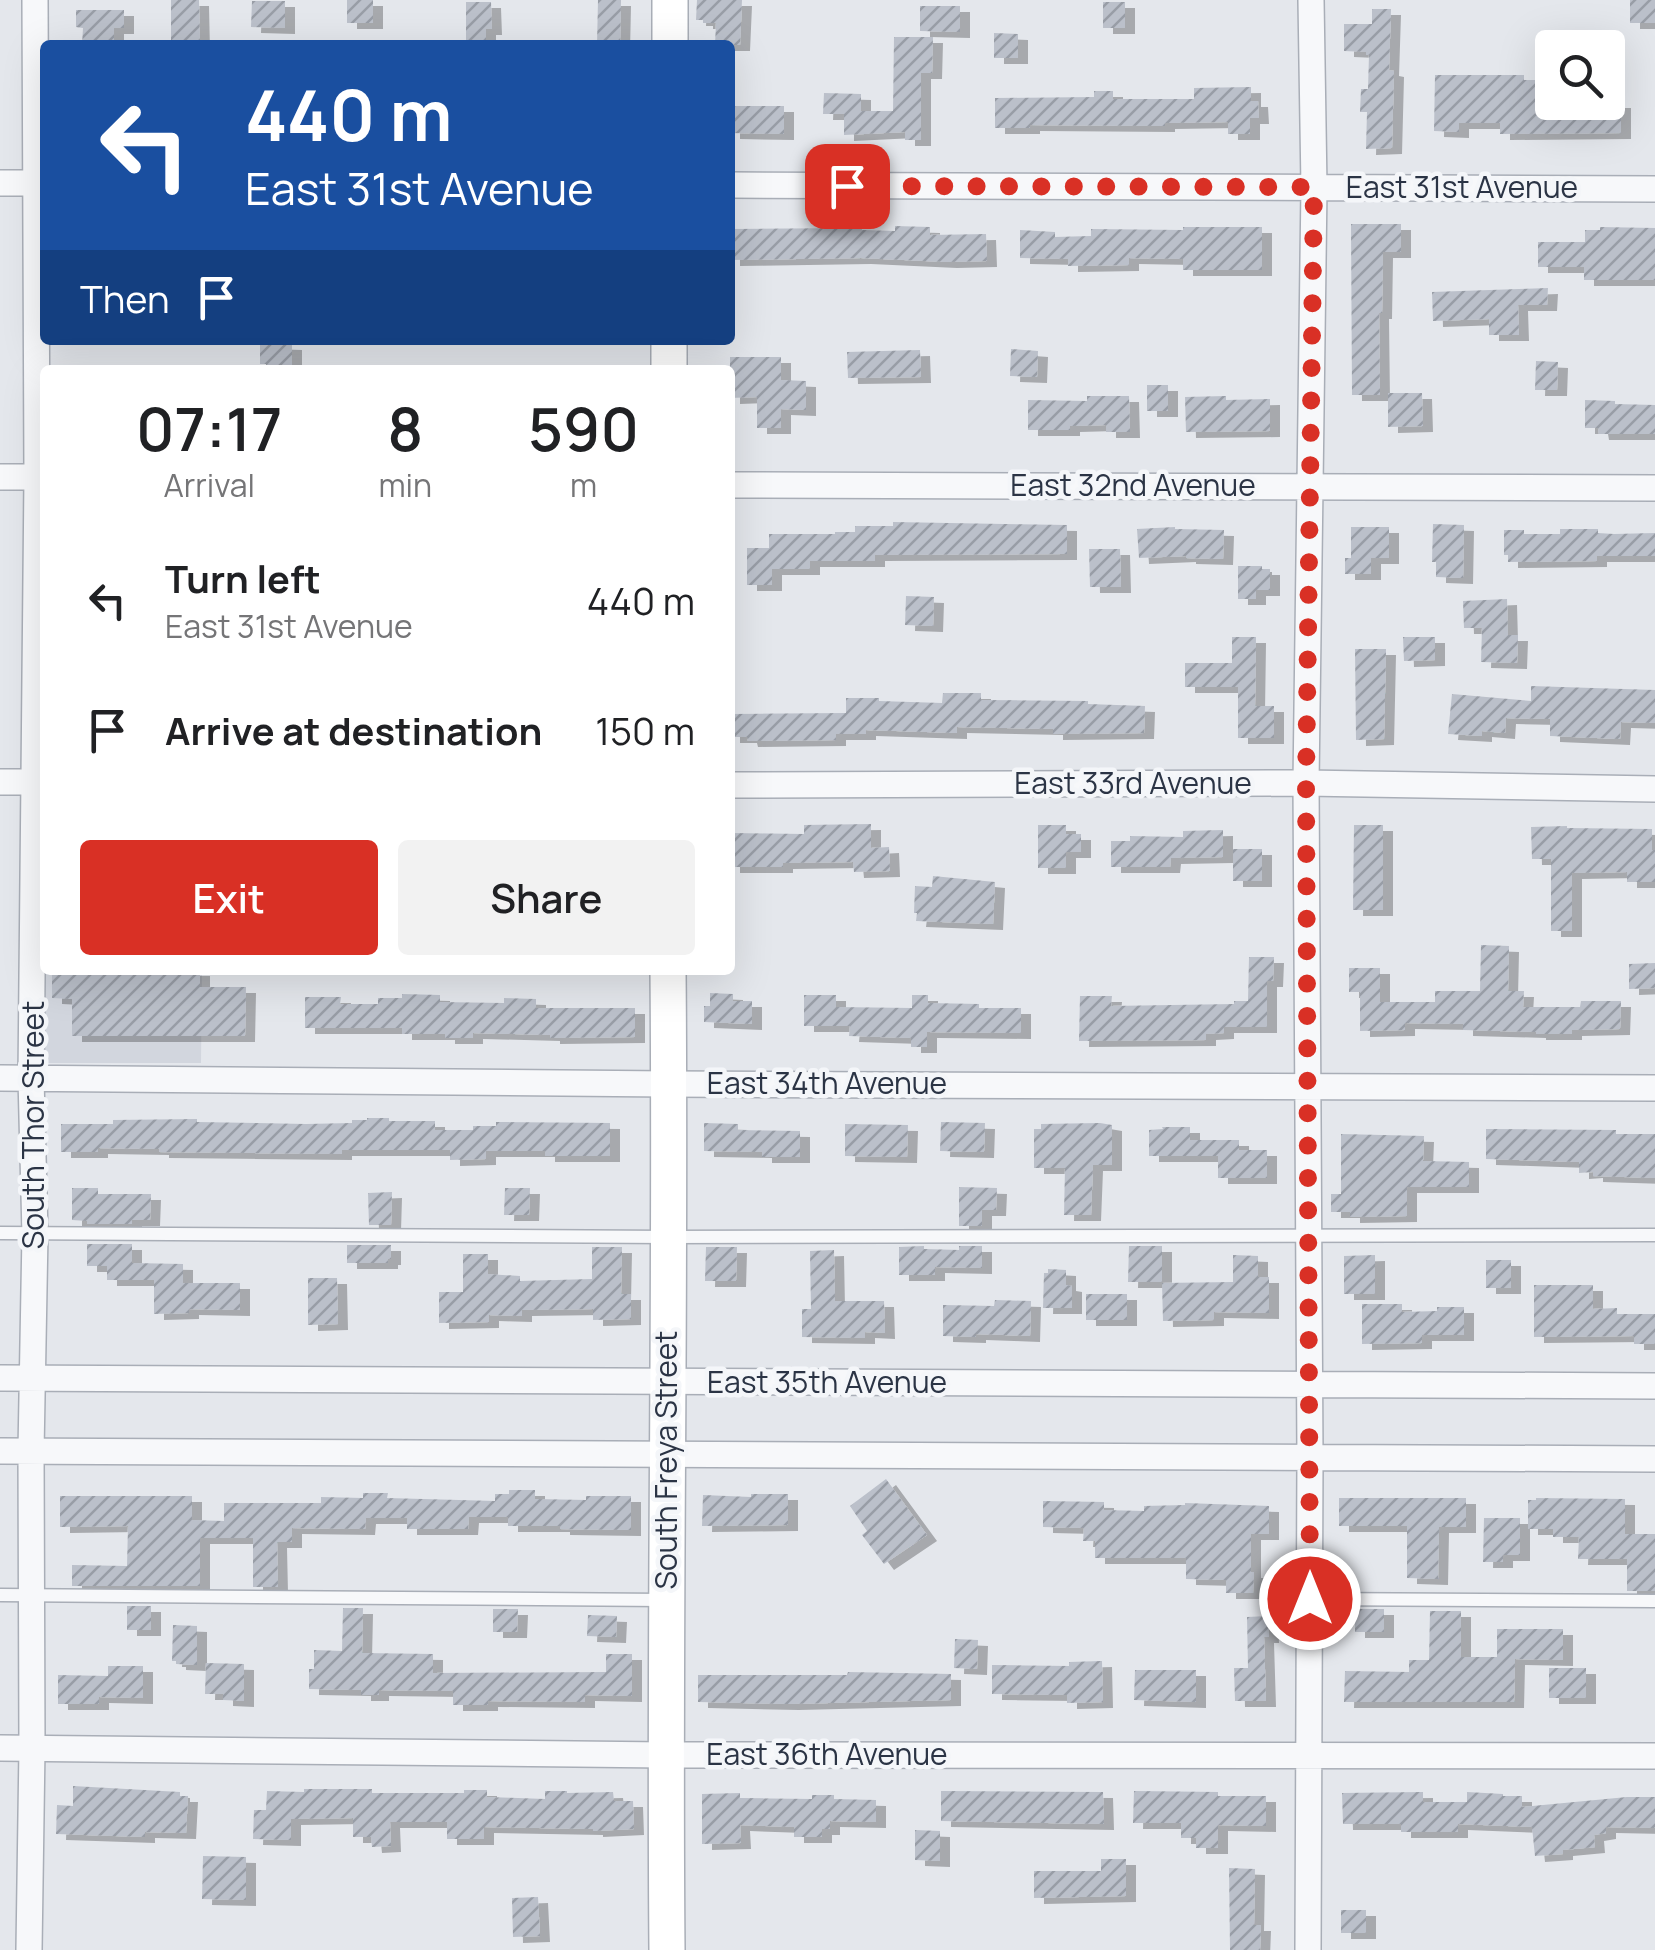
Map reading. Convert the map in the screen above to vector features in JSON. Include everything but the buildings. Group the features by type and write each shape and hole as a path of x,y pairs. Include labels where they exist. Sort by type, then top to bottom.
{"main road":[{"path":"670,0 670,40"},
{"name":"South Freya Street","path":"667,1950 668,975"}],"street":[{"name":"South Thor Street","path":"35,0 40,152"},
{"path":"1308,1950 1306,783 1314,187 1311,0"},
{"path":"0,183 40,183"},
{"name":"East 31st Avenue","path":"735,185 1655,189"},
{"path":"0,478 40,477"},
{"name":"East 32nd Avenue","path":"735,485 1655,488"},
{"path":"0,782 40,782"},
{"name":"South Thor Street","path":"29,1950 35,1234 32,1078 40,782"},
{"name":"East 33rd Avenue","path":"735,785 1306,783 1655,788"},
{"name":"East 34th Avenue","path":"0,1078 1655,1088"},
{"name":"East 35th Avenue","path":"0,1378 1655,1386"},
{"path":"0,1450 1655,1459"},
{"name":"East 36th Avenue","path":"0,1748 665,1755 1655,1756"}],"lane":[{"path":"0,1233 668,1237 1655,1235"},
{"path":"0,1596 666,1600"},
{"path":"1310,1599 1655,1601"}],"shaded area":[{"path":"43,975 202,975 201,1063 42,1063"}],"route":[{"path":"847,186 1314,187 1306,783 1310,1599"}]}
